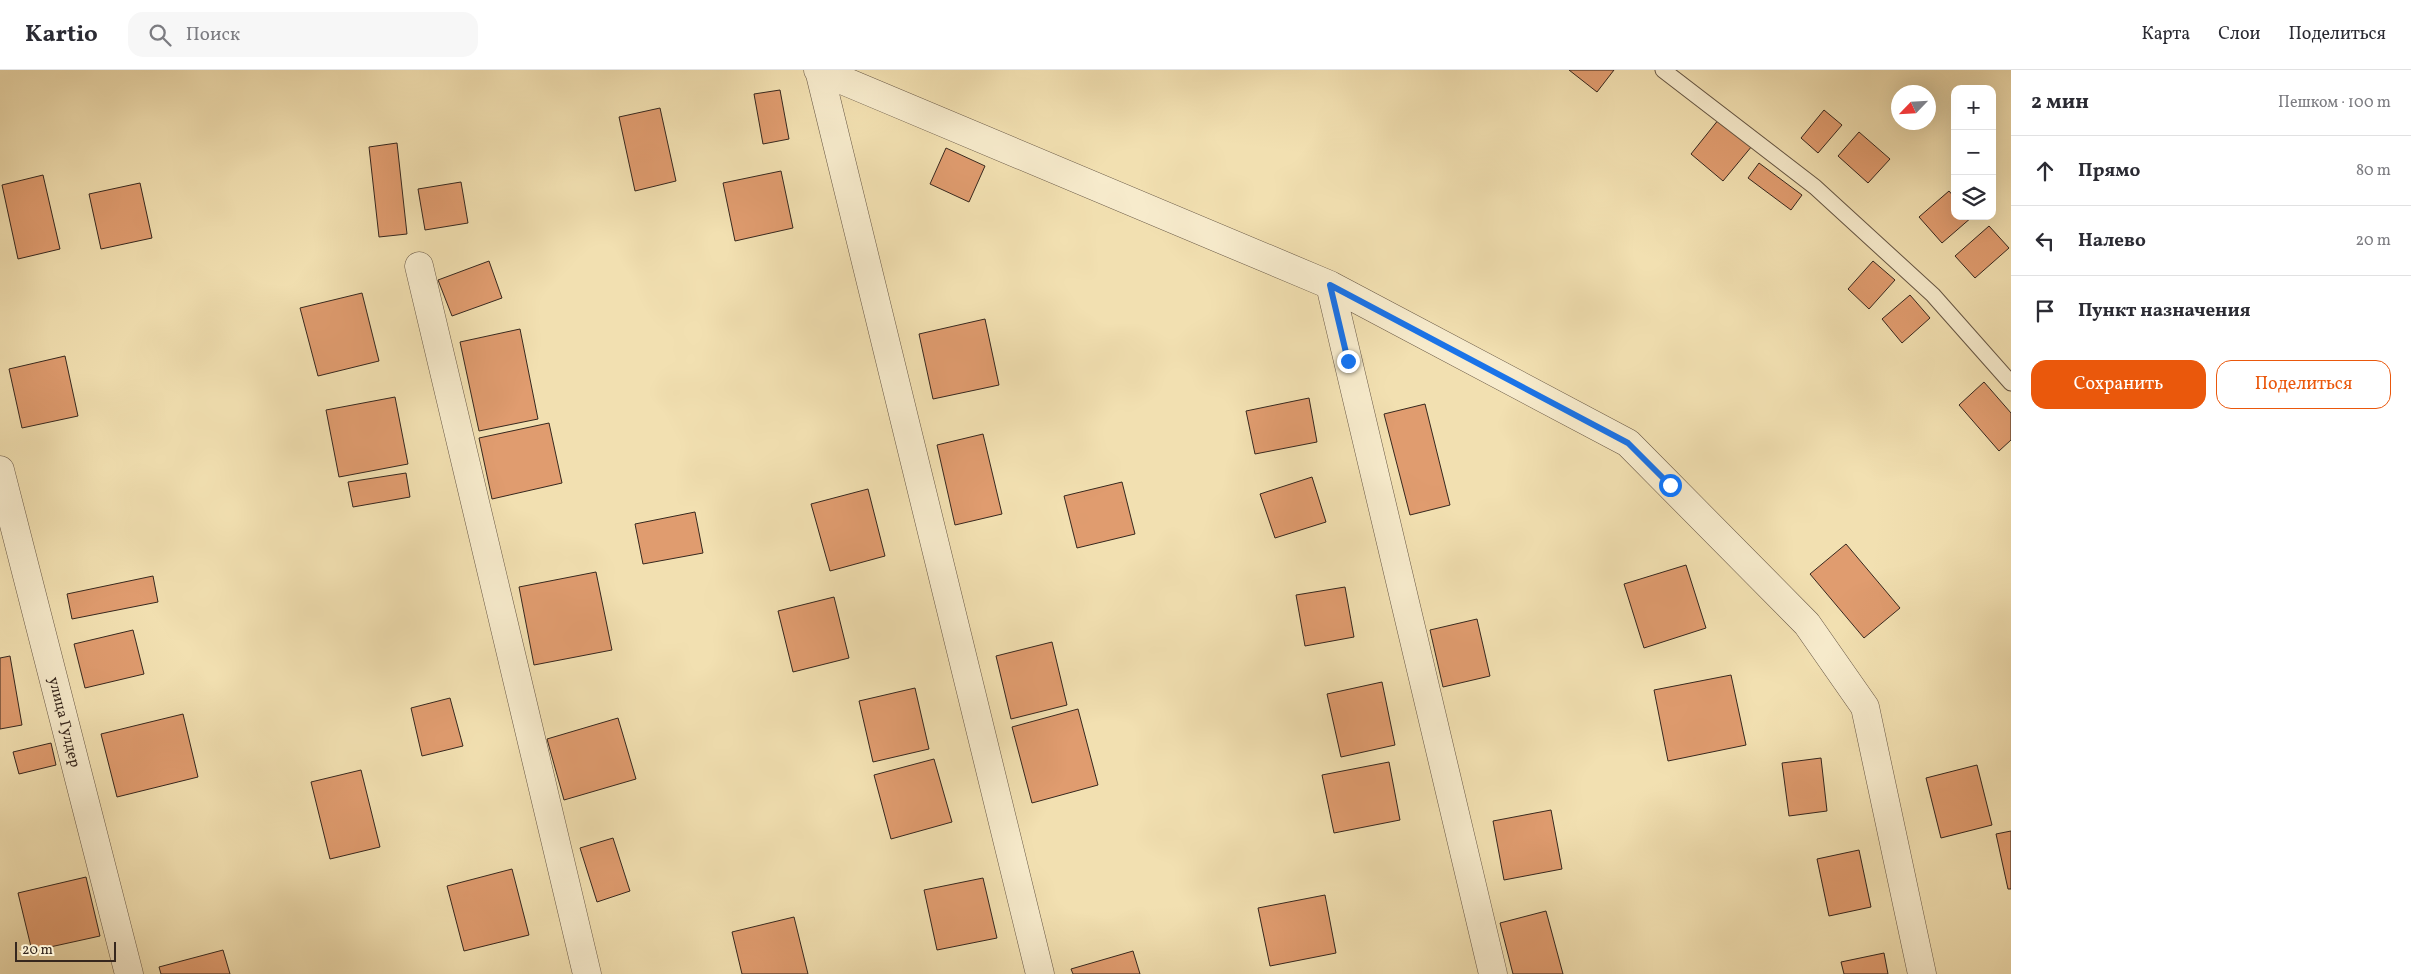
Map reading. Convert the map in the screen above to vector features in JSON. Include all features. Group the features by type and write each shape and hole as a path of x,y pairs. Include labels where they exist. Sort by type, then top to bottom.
{"street":[{"path":"818,70 1330,285 1628,443 1807,624 1865,707 1922,974"},
{"path":"818,70 1040,974"},
{"path":"419,266 587,974"},
{"path":"1330,285 1493,974"},
{"name":"улица Гулдер","path":"0,470 129,974"}],"lane":[{"path":"1663,70 1815,187 1933,295 2011,383"}],"building":[{"path":"1569,70 1614,70 1597,92"},
{"path":"780,90 789,139 763,144 754,94"},
{"path":"660,108 676,181 635,191 619,117"},
{"path":"1824,110 1842,125 1818,153 1801,138"},
{"path":"1719,119 1752,146 1723,181 1691,154"},
{"path":"1859,132 1890,159 1868,183 1838,156"},
{"path":"397,143 407,234 379,237 369,147"},
{"path":"946,148 985,166 969,202 930,184"},
{"path":"1759,163 1802,195 1791,210 1748,178"},
{"path":"781,171 793,228 735,241 723,183"},
{"path":"43,175 60,249 18,259 2,185"},
{"path":"461,182 468,223 425,230 418,189"},
{"path":"140,183 152,238 101,249 89,194"},
{"path":"1949,191 1951,193 1951,220 1969,220 1942,243 1919,217"},
{"path":"1989,226 2009,248 1975,278 1955,256"},
{"path":"489,261 502,298 452,316 438,280"},
{"path":"1873,261 1895,280 1869,309 1848,289"},
{"path":"362,293 379,361 318,376 300,308"},
{"path":"1910,295 1930,318 1902,343 1882,319"},
{"path":"985,319 999,385 933,399 919,334"},
{"path":"520,329 538,419 479,431 460,342"},
{"path":"65,356 78,416 22,428 9,369"},
{"path":"1984,382 2011,413 2011,440 1999,451 1959,405"},
{"path":"395,397 408,464 339,477 326,410"},
{"path":"1309,398 1317,442 1255,454 1246,411"},
{"path":"1425,404 1450,505 1410,515 1384,414"},
{"path":"549,423 562,483 492,499 479,438"},
{"path":"983,434 1002,514 955,525 937,445"},
{"path":"406,473 410,497 353,507 348,482"},
{"path":"1312,477 1326,522 1275,538 1260,494"},
{"path":"1122,482 1135,534 1077,548 1064,496"},
{"path":"868,489 885,556 830,571 811,504"},
{"path":"695,512 703,553 643,564 635,524"},
{"path":"1846,544 1900,608 1864,638 1810,574"},
{"path":"1686,565 1706,628 1644,648 1624,584"},
{"path":"596,572 612,650 534,665 519,587"},
{"path":"153,576 158,602 72,619 67,594"},
{"path":"1345,587 1354,637 1305,646 1296,595"},
{"path":"834,597 849,658 793,672 778,611"},
{"path":"1477,619 1490,676 1443,687 1430,630"},
{"path":"133,630 144,674 85,688 74,644"},
{"path":"1052,642 1067,705 1011,719 996,656"},
{"path":"10,656 22,725 0,729 0,658"},
{"path":"1731,675 1746,745 1668,761 1654,690"},
{"path":"1382,682 1395,745 1341,757 1327,694"},
{"path":"915,688 929,749 873,762 859,701"},
{"path":"450,698 463,746 422,756 411,708"},
{"path":"1078,709 1098,785 1032,803 1012,727"},
{"path":"183,714 198,777 117,797 101,734"},
{"path":"618,718 636,779 564,800 547,739"},
{"path":"51,743 56,765 19,774 13,752"},
{"path":"1821,758 1827,811 1789,816 1782,763"},
{"path":"934,759 952,822 891,839 874,775"},
{"path":"1389,762 1400,820 1334,833 1322,775"},
{"path":"1977,765 1992,825 1941,838 1926,778"},
{"path":"361,770 380,847 330,859 311,782"},
{"path":"1551,810 1562,869 1504,880 1493,821"},
{"path":"2011,831 2011,889 2008,889 1996,834"},
{"path":"613,838 630,891 597,902 580,848"},
{"path":"1859,850 1871,907 1829,916 1817,859"},
{"path":"512,869 529,935 464,951 447,886"},
{"path":"86,877 100,936 32,951 18,893"},
{"path":"983,878 997,938 937,950 924,890"},
{"path":"1325,895 1336,953 1270,966 1258,908"},
{"path":"1546,911 1563,974 1513,974 1500,923"},
{"path":"794,917 808,974 742,974 732,932"},
{"path":"223,950 230,974 161,974 159,967"},
{"path":"1133,951 1140,974 1073,974 1071,969"},
{"path":"1884,953 1888,974 1844,974 1841,962"}],"route":[{"path":"1348,361 1330,285 1628,443 1670,485"}]}
